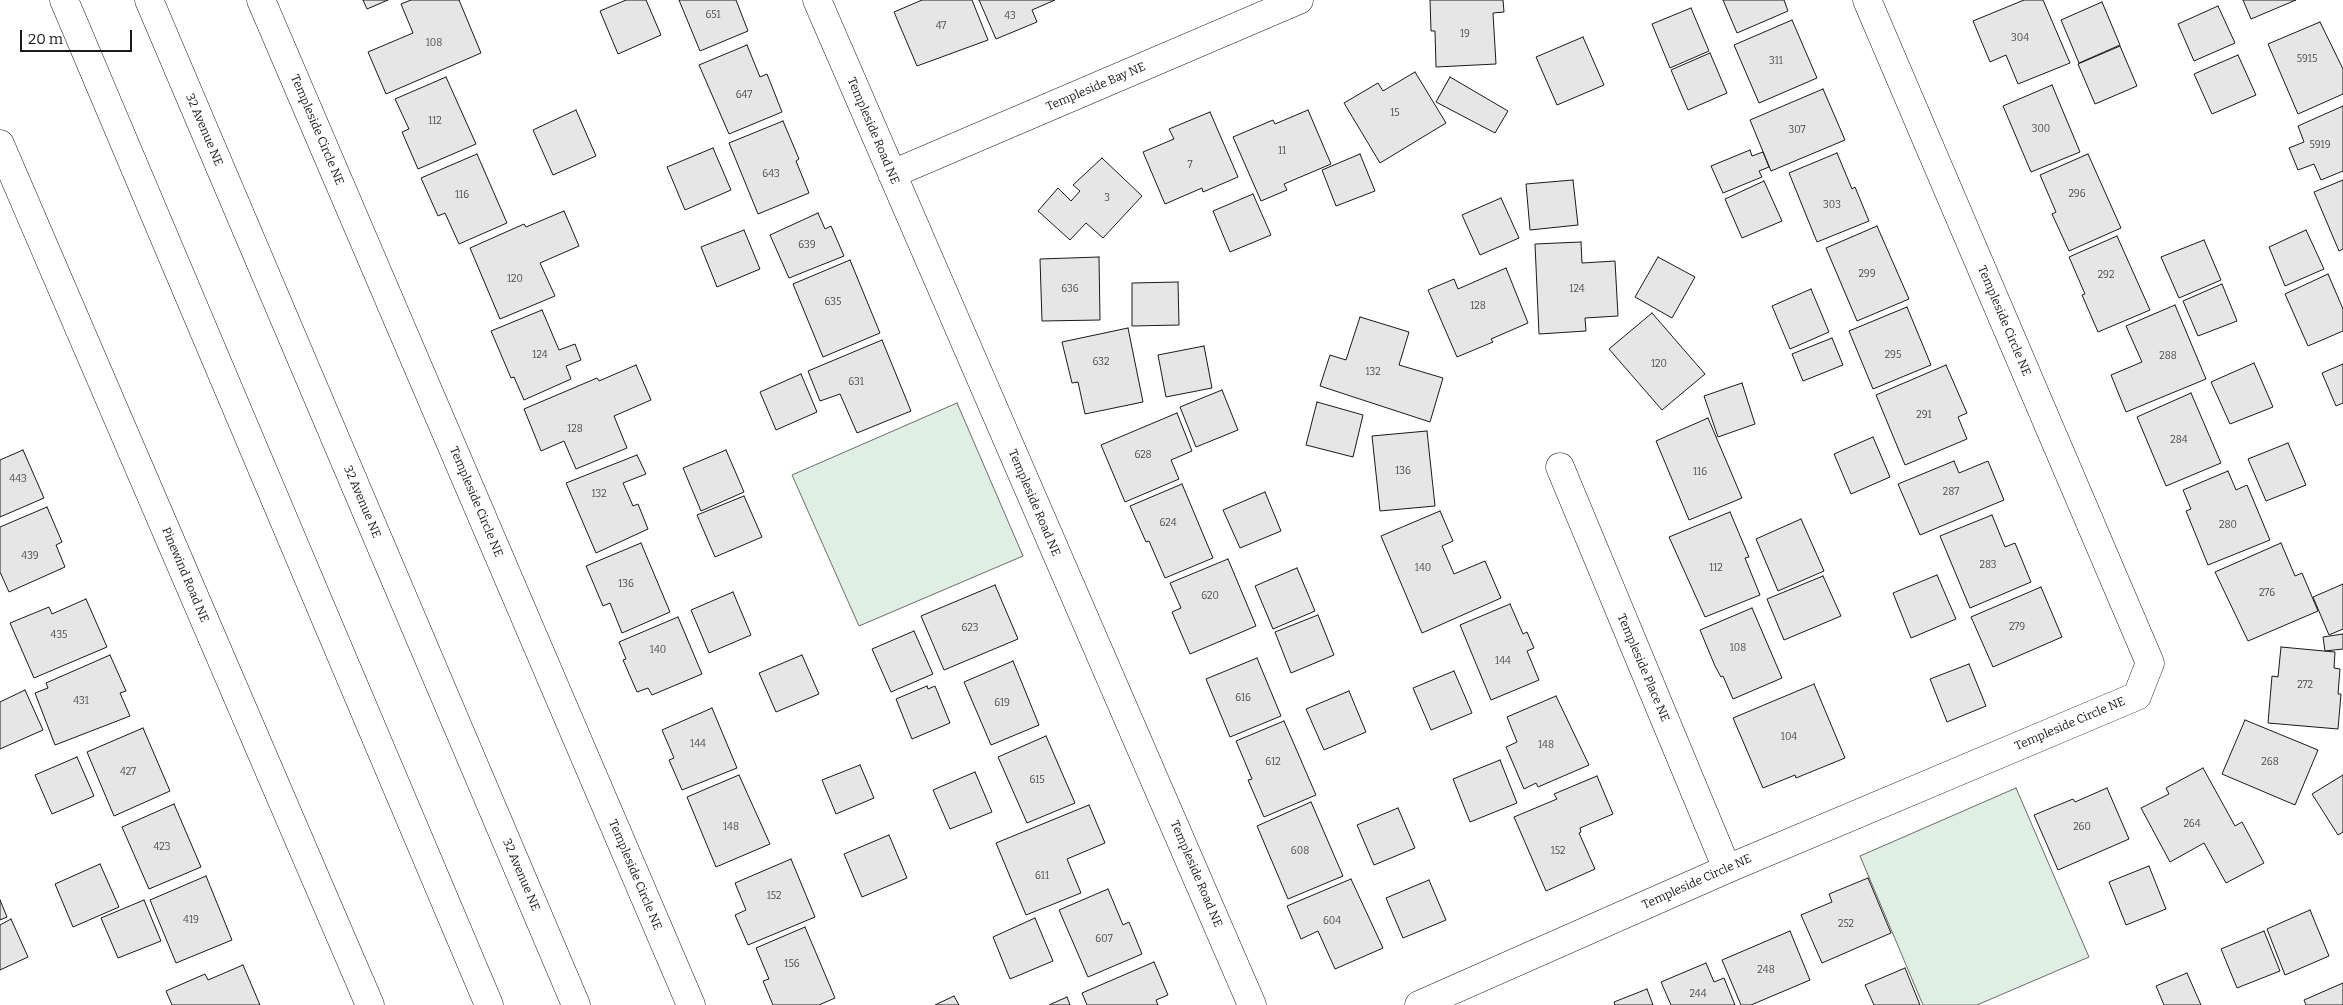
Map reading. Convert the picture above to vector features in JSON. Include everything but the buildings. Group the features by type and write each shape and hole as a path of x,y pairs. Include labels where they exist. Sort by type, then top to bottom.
{"street":[{"path":"64,0 489,1005"},
{"name":"32 Avenue NE","path":"148,0 576,1005"},
{"name":"Templeside Circle NE","path":"261,0 691,1005"},
{"name":"Templeside Road NE","path":"817,0 1252,1005"},
{"name":"Templeside Bay NE","path":"892,174 1299,0"},
{"name":"Templeside Circle NE","path":"1419,1005 1727,869 2137,696 2150,663 1867,0"},
{"name":"Pinewind Road NE","path":"0,144 370,1005"},
{"name":"Templeside Place NE","path":"1560,467 1727,869"}],"green space":[{"path":"957,403 1023,556 859,626 792,475"},
{"path":"2016,788 2089,957 1977,1005 1923,1005 1860,856"}]}
